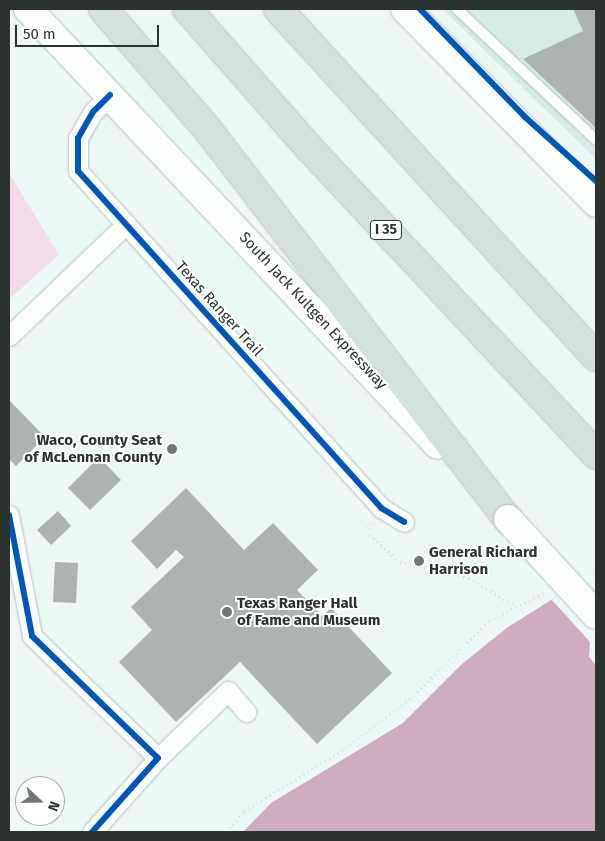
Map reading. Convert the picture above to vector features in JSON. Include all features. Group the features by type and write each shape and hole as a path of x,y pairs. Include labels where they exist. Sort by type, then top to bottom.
{"highway":[{"path":"104,9 208,130 508,519"},
{"name":"I 35","path":"188,9 310,149 592,451"},
{"path":"278,9 596,357"}],"main road":[{"name":"South Jack Kultgen Expressway","path":"28,9 596,615"},
{"path":"405,9 596,203"}],"street":[{"name":"Texas Ranger Trail","path":"110,95 93,112 78,138 78,172 381,508 404,522"},
{"path":"9,336 126,224"},
{"path":"9,515 32,636 158,758"},
{"path":"92,832 158,758 228,690 246,712"}],"lane":[{"path":"457,9 596,140"}],"path":[{"path":"381,508 366,531 400,562 469,578 514,605"},
{"path":"579,579 596,568"},
{"path":"226,832 244,810 379,724 410,699 469,638 514,605 550,591"}],"shaded area":[{"path":"442,9 596,9 596,159"},
{"path":"9,173 59,255 9,299"},
{"path":"596,572 596,832 243,832 271,803 403,723 462,664 508,627"}],"pier":[{"path":"593,571 596,575 596,665 589,657 590,642 552,600"}],"building":[{"path":"573,9 596,9 596,128 523,59 583,31"},
{"path":"9,400 45,437 16,466 9,459"},
{"path":"99,457 121,480 90,510 68,488"},
{"name":"Texas Ranger Hall of Fame and Museum","path":"186,488 244,550 273,523 318,570 297,590 322,616 331,608 392,673 317,744 240,662 176,722 119,662 152,630 131,607 184,557 176,550 157,569 131,541"},
{"path":"58,511 71,526 51,545 37,530"},
{"path":"55,562 78,563 76,603 53,602"}],"cycle path":[{"path":"420,9 525,117 596,181"},
{"path":"110,95 93,112 78,138 78,171 381,508 404,522"},
{"path":"9,515 32,636 158,758 92,832"}],"place":[{"name":"Waco, County Seat of McLennan County","path":"172,449"},
{"name":"General Richard Harrison","path":"419,561"},
{"name":"Texas Ranger Hall of Fame and Museum","path":"227,612"}]}
